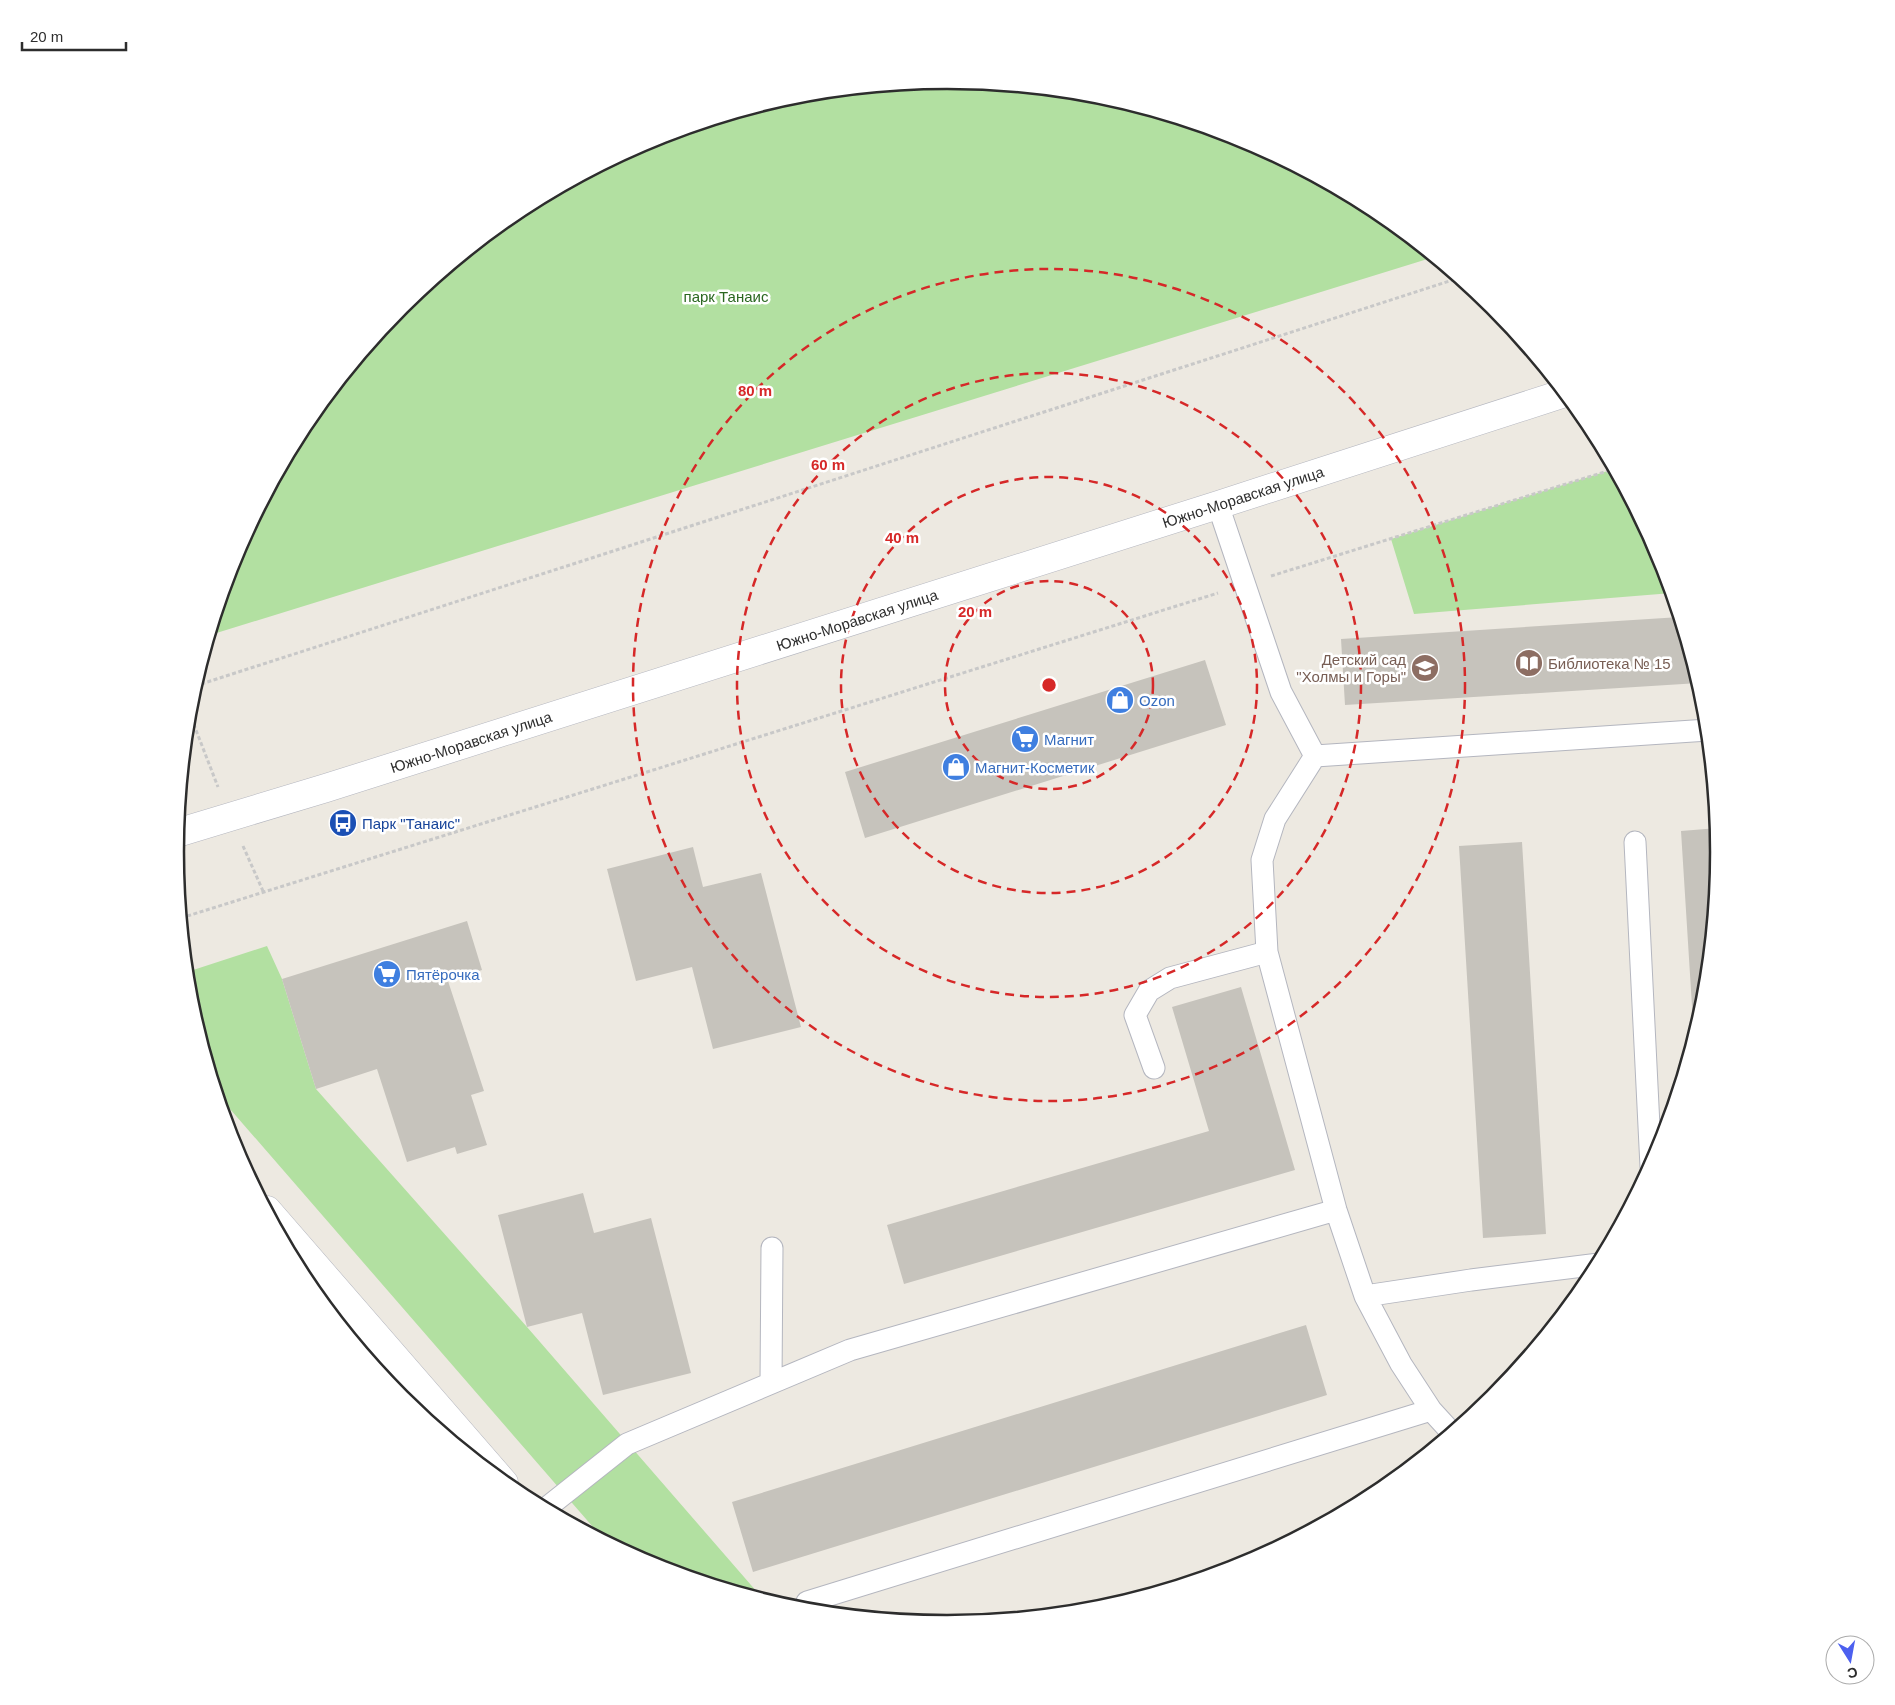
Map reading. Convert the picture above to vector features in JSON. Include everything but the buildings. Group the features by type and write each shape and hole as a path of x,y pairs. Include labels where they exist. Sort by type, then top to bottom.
{"main road":[{"name":"Южно-Моравская улица","path":"184,831 326,788 1218,506 1559,396"},
{"path":"283,1229 481,1456"}],"lane":[{"path":"1218,506 1281,692 1315,756"},
{"path":"1315,756 1701,730"},
{"path":"1315,756 1275,819 1262,860 1267,952 1336,1210 1365,1296 1401,1364 1432,1410 1449,1429"},
{"path":"1635,842 1650,1151"},
{"path":"1154,1068 1135,1015 1149,991 1170,978 1267,952"},
{"path":"551,1505 628,1444 850,1350 1336,1210"},
{"path":"772,1248 772,1383"},
{"path":"1365,1296 1590,1265"},
{"path":"807,1602 1432,1410"}],"path":[{"path":"203,683 1453,280"},
{"path":"186,916 1609,471"}],"green space":[{"name":"парк Танаис","path":"898,90 997,90 1097,103 1193,129 1240,147 1285,168 1329,191 1372,217 1427,259 216,633 242,560 286,471 312,428 342,388 373,349 407,312 444,278 523,217 566,191 610,168 655,147 702,129 798,103"},
{"path":"1609,471 1653,560 1666,594 1414,614 1391,539"},
{"path":"267,946 282,979 316,1089 527,1327 757,1592 702,1576 655,1558 595,1529 227,1105 210,1050 198,1002 193,970"}],"place":[{"name":"Библиотека № 15","path":"1529,663"},
{"name":"Детский сад \"Холмы и Горы\"","path":"1425,668"},
{"name":"Ozon","path":"1120,700"},
{"name":"Магнит","path":"1025,739"},
{"name":"Магнит-Косметик","path":"956,767"},
{"name":"Парк \"Танаис\"","path":"343,823"},
{"name":"Пятёрочка","path":"387,974"}]}
